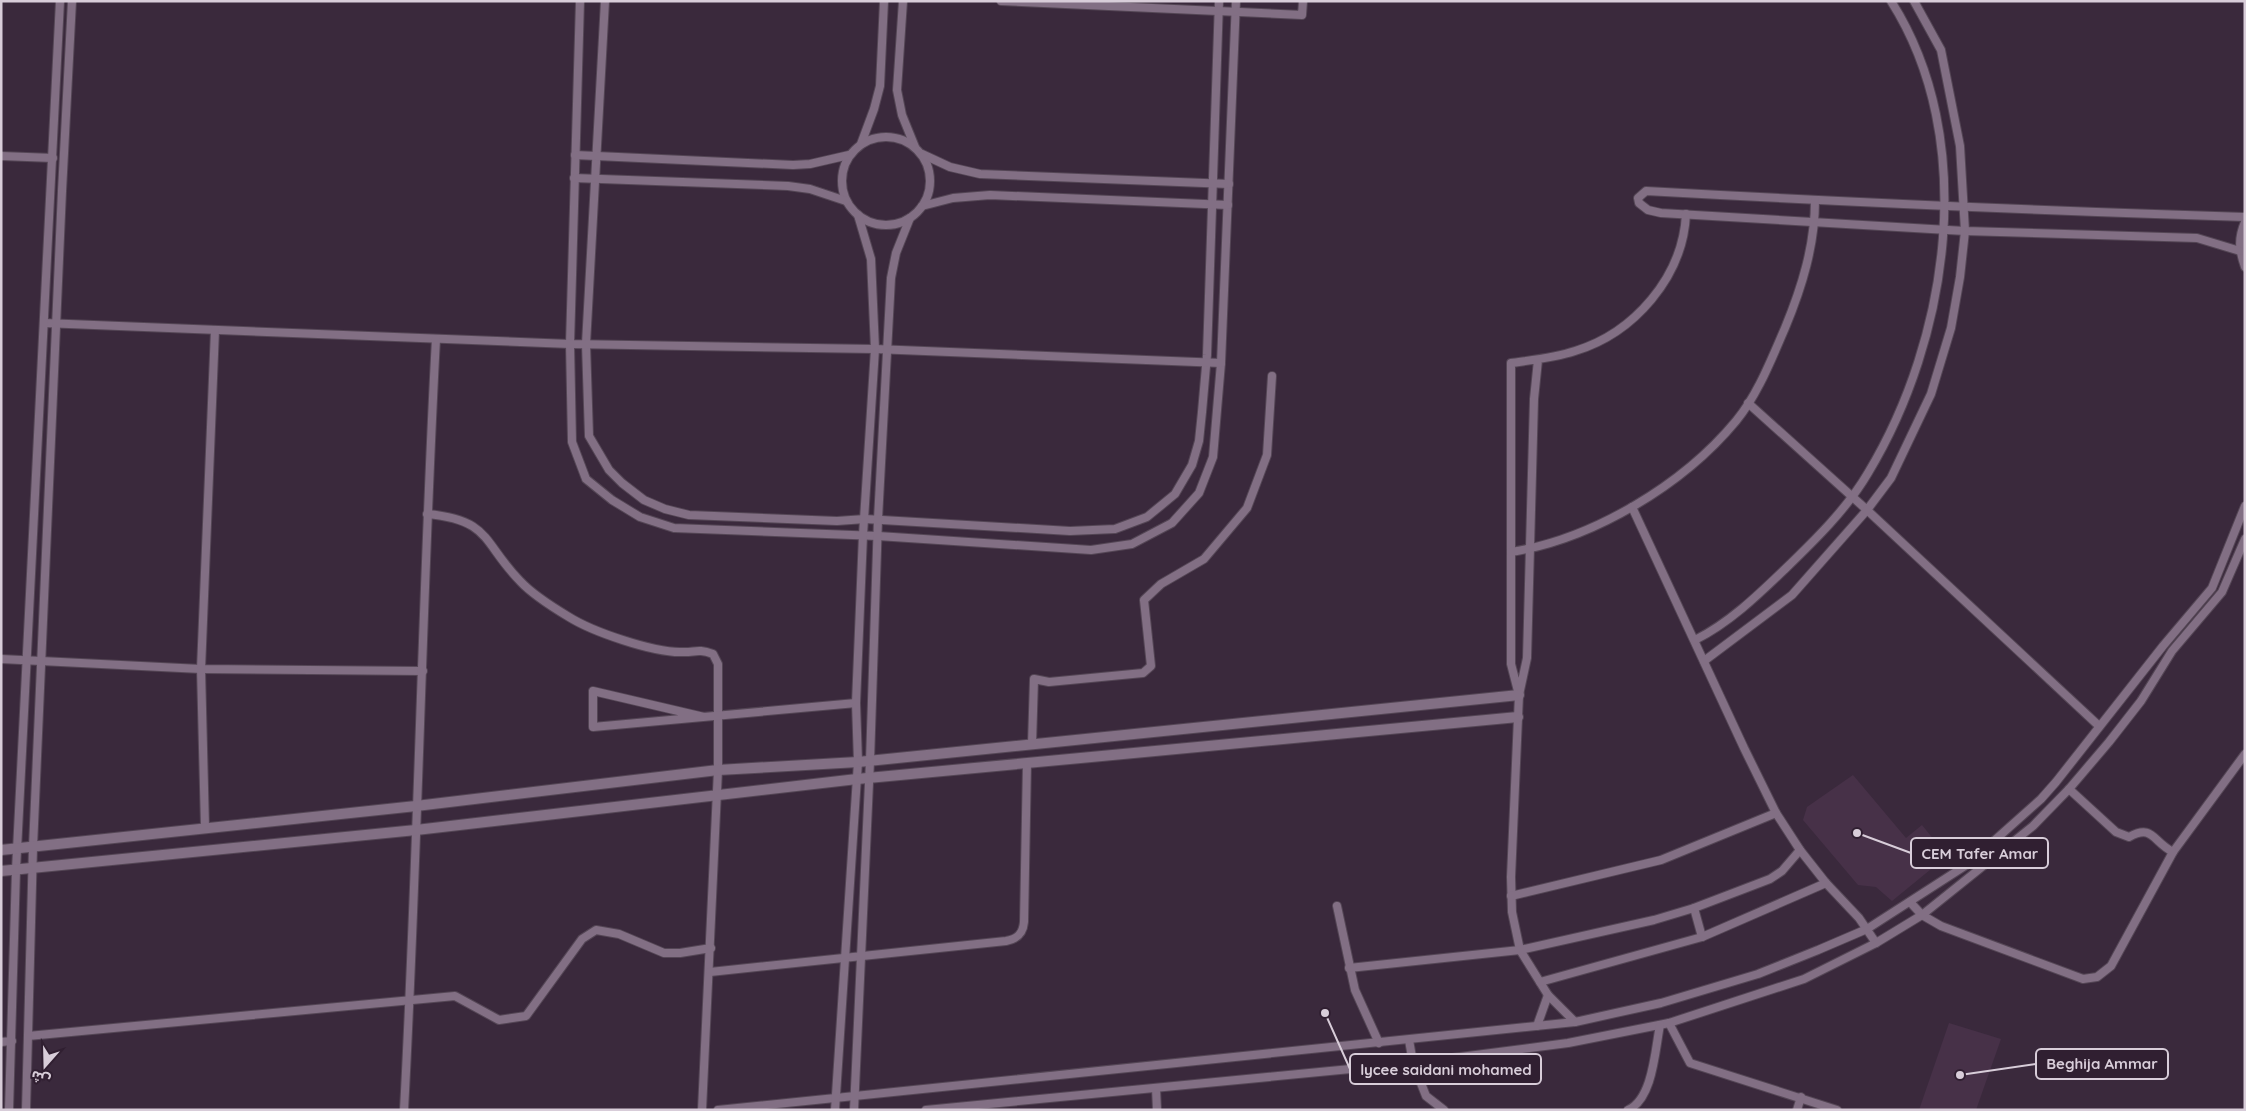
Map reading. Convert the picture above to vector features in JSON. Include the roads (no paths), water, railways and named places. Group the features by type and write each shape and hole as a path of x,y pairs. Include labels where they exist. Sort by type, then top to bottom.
{"street":[{"path":"9,1110 16,870 60,1"},
{"path":"26,1110 33,847 72,1"},
{"path":"580,1 570,344 572,442 586,480 612,500 640,517 674,528 863,535 1091,550 1132,544 1172,523 1199,493 1213,457 1222,363 1236,1"},
{"path":"605,1 586,344 589,436 610,470 622,484 644,500 689,514 837,521 878,519 1070,531 1115,529 1147,517 1175,494 1192,465 1199,441 1206,362 1219,1"},
{"path":"860,144 874,110 880,86 884,1"},
{"path":"902,1 898,90 902,115 915,147"},
{"path":"1001,1 1302,15 1303,1"},
{"path":"1696,640 1707,634 1756,597 1808,547 1852,496 1868,475 1891,432 1924,347 1938,286 1943,206 1942,144 1929,82 1903,20 1891,1"},
{"path":"1704,660 1792,595 1867,510 1891,478 1932,394 1951,328 1960,277 1965,231 1960,146 1941,50 1914,1"},
{"path":"888,136 905,141 915,147 922,154 927,164 930,186 922,206 910,218 897,224 884,225 870,222 858,215 846,201 841,182 844,163 849,155 860,144 871,138 888,136"},
{"path":"922,154 950,167 980,174 1229,184"},
{"path":"575,155 793,165 810,164 849,155"},
{"path":"1,156 53,158"},
{"path":"574,178 595,177 788,186 810,189 846,201"},
{"path":"2240,251 2197,238 1942,230 1661,214 1648,210 1639,203 1638,198 1646,191 1892,205 2245,217"},
{"path":"922,206 959,197 990,194 1228,205"},
{"path":"1511,552 1531,549 1593,527 1632,507 1698,461 1736,421 1760,384 1797,298 1810,252 1815,222 1815,200"},
{"path":"1519,695 1511,664 1511,363 1538,360 1576,351 1618,330 1644,309 1665,281 1682,248 1686,214"},
{"path":"835,1110 858,762 856,703 863,535 875,349 871,259 858,215"},
{"path":"854,1110 853,1095 870,761 878,519 892,266 910,218"},
{"path":"2245,222 2240,233 2240,251 2245,266"},
{"path":"44,324 570,344 875,349 1222,363"},
{"path":"205,827 201,669 215,330"},
{"path":"404,1110 423,671 427,514 436,339"},
{"path":"1538,360 1534,399 1527,658 1519,695 1511,896 1515,932 1520,950 1548,995 1575,1022"},
{"path":"1032,744 1034,679 1050,682 1143,673 1151,666 1144,600 1161,584 1204,559 1247,508 1267,454 1272,376"},
{"path":"1748,403 1852,496 2099,726"},
{"path":"718,1110 1575,1022 1662,1003 1758,974 1867,929 1968,864 2002,835 2056,782 2099,726 2212,588 2245,506"},
{"path":"1632,507 1776,813 1800,850 1826,883 1859,918 1876,943"},
{"path":"427,514 450,516 466,521 482,533 520,582 569,618 623,640 680,652 700,649 713,654 718,664 718,770 710,972 702,1110"},
{"path":"926,1110 1413,1063 1568,1043 1669,1023 1804,979 1876,943 1922,915 1975,875 2033,826 2069,789 2141,701 2172,651 2222,592 2245,539"},
{"path":"1,659 201,669 423,671"},
{"path":"704,717 593,691 593,727 718,716 856,703"},
{"path":"1,850 416,806 718,770 870,761 1519,695"},
{"path":"1,871 416,830 857,779 1518,716"},
{"path":"1910,902 1922,915 1941,926 2083,979 2097,977 2111,966 2174,852 2214,794 2245,754"},
{"path":"710,972 845,959 1006,941 1017,938 1021,933 1024,922 1027,763"},
{"path":"2069,789 2116,832 2128,837 2141,830 2147,832 2174,852"},
{"path":"1511,896 1662,860 1776,813"},
{"path":"1349,968 1520,950 1654,920 1694,908 1776,875 1782,871 1800,850"},
{"path":"1540,982 1702,937 1826,883"},
{"path":"1338,906 1349,968 1357,995 1379,1043"},
{"path":"1694,908 1702,937"},
{"path":"28,1036 455,996 499,1020 526,1016 582,939 596,930 619,934 664,953 680,953 710,948"},
{"path":"1537,1026 1548,995"},
{"path":"1669,1023 1690,1063 1837,1110"},
{"path":"1628,1110 1637,1106 1646,1091 1660,1024"},
{"path":"1409,1040 1413,1063 1426,1096 1444,1110"},
{"path":"1,1042 12,1041"},
{"path":"1156,1088 1157,1110"},
{"path":"1797,1110 1800,1097"}],"place":[{"name":"CEM Tafer Amar","path":"1857,833"},
{"name":"lycee saidani mohamed","path":"1325,1013"},
{"name":"Beghija Ammar","path":"1960,1075"}]}
